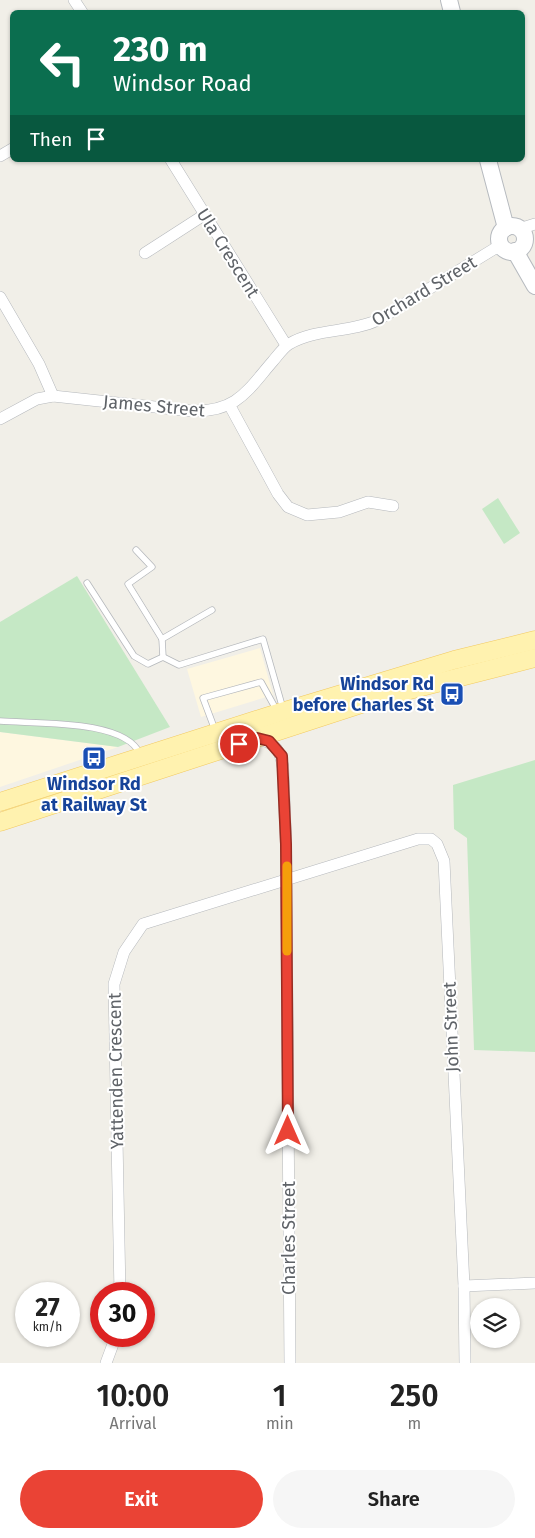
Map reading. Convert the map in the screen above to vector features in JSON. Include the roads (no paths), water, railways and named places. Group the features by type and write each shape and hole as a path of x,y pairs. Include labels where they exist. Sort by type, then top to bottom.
{"main road":[{"path":"489,162 520,227 524,241 509,249"},
{"path":"520,227 500,234 535,286"},
{"path":"0,802 281,712 454,660 535,640"},
{"path":"0,822 386,696 535,658"}],"street":[{"name":"Ula Crescent","path":"172,162 286,346"},
{"path":"145,252 204,215"},
{"name":"Orchard Street","path":"286,346 316,334 370,324 494,249 509,249"},
{"path":"0,297 39,364 53,396"},
{"name":"James Street","path":"0,419 38,398 53,396 210,412 230,406 243,396 286,346"},
{"path":"230,406 278,494 288,507 307,516 339,512 368,502 393,506"},
{"name":"Charles Street","path":"257,738 269,741 282,756 290,878 290,1363"},
{"name":"John Street","path":"290,878 424,838 431,839 441,852 444,861 447,905 464,1286 465,1363"},
{"name":"Yattenden Crescent","path":"120,1282 114,984 124,952 143,924 290,878"},
{"path":"464,1286 535,1283"},
{"path":"106,1363 112,1347"}],"lane":[{"path":"136,550 152,567 128,584 162,639 163,657"},
{"path":"87,583 134,656 148,664 163,657 179,664 263,639 281,712"},
{"path":"162,639 212,610"},
{"path":"215,732 203,698 261,682 267,697 281,712"},
{"path":"0,721 104,729 128,739 136,745 140,756"}],"place":[{"name":"Windsor Rd before Charles St","path":"452,694"},
{"name":"Windsor Rd at Railway St","path":"94,758"}]}
